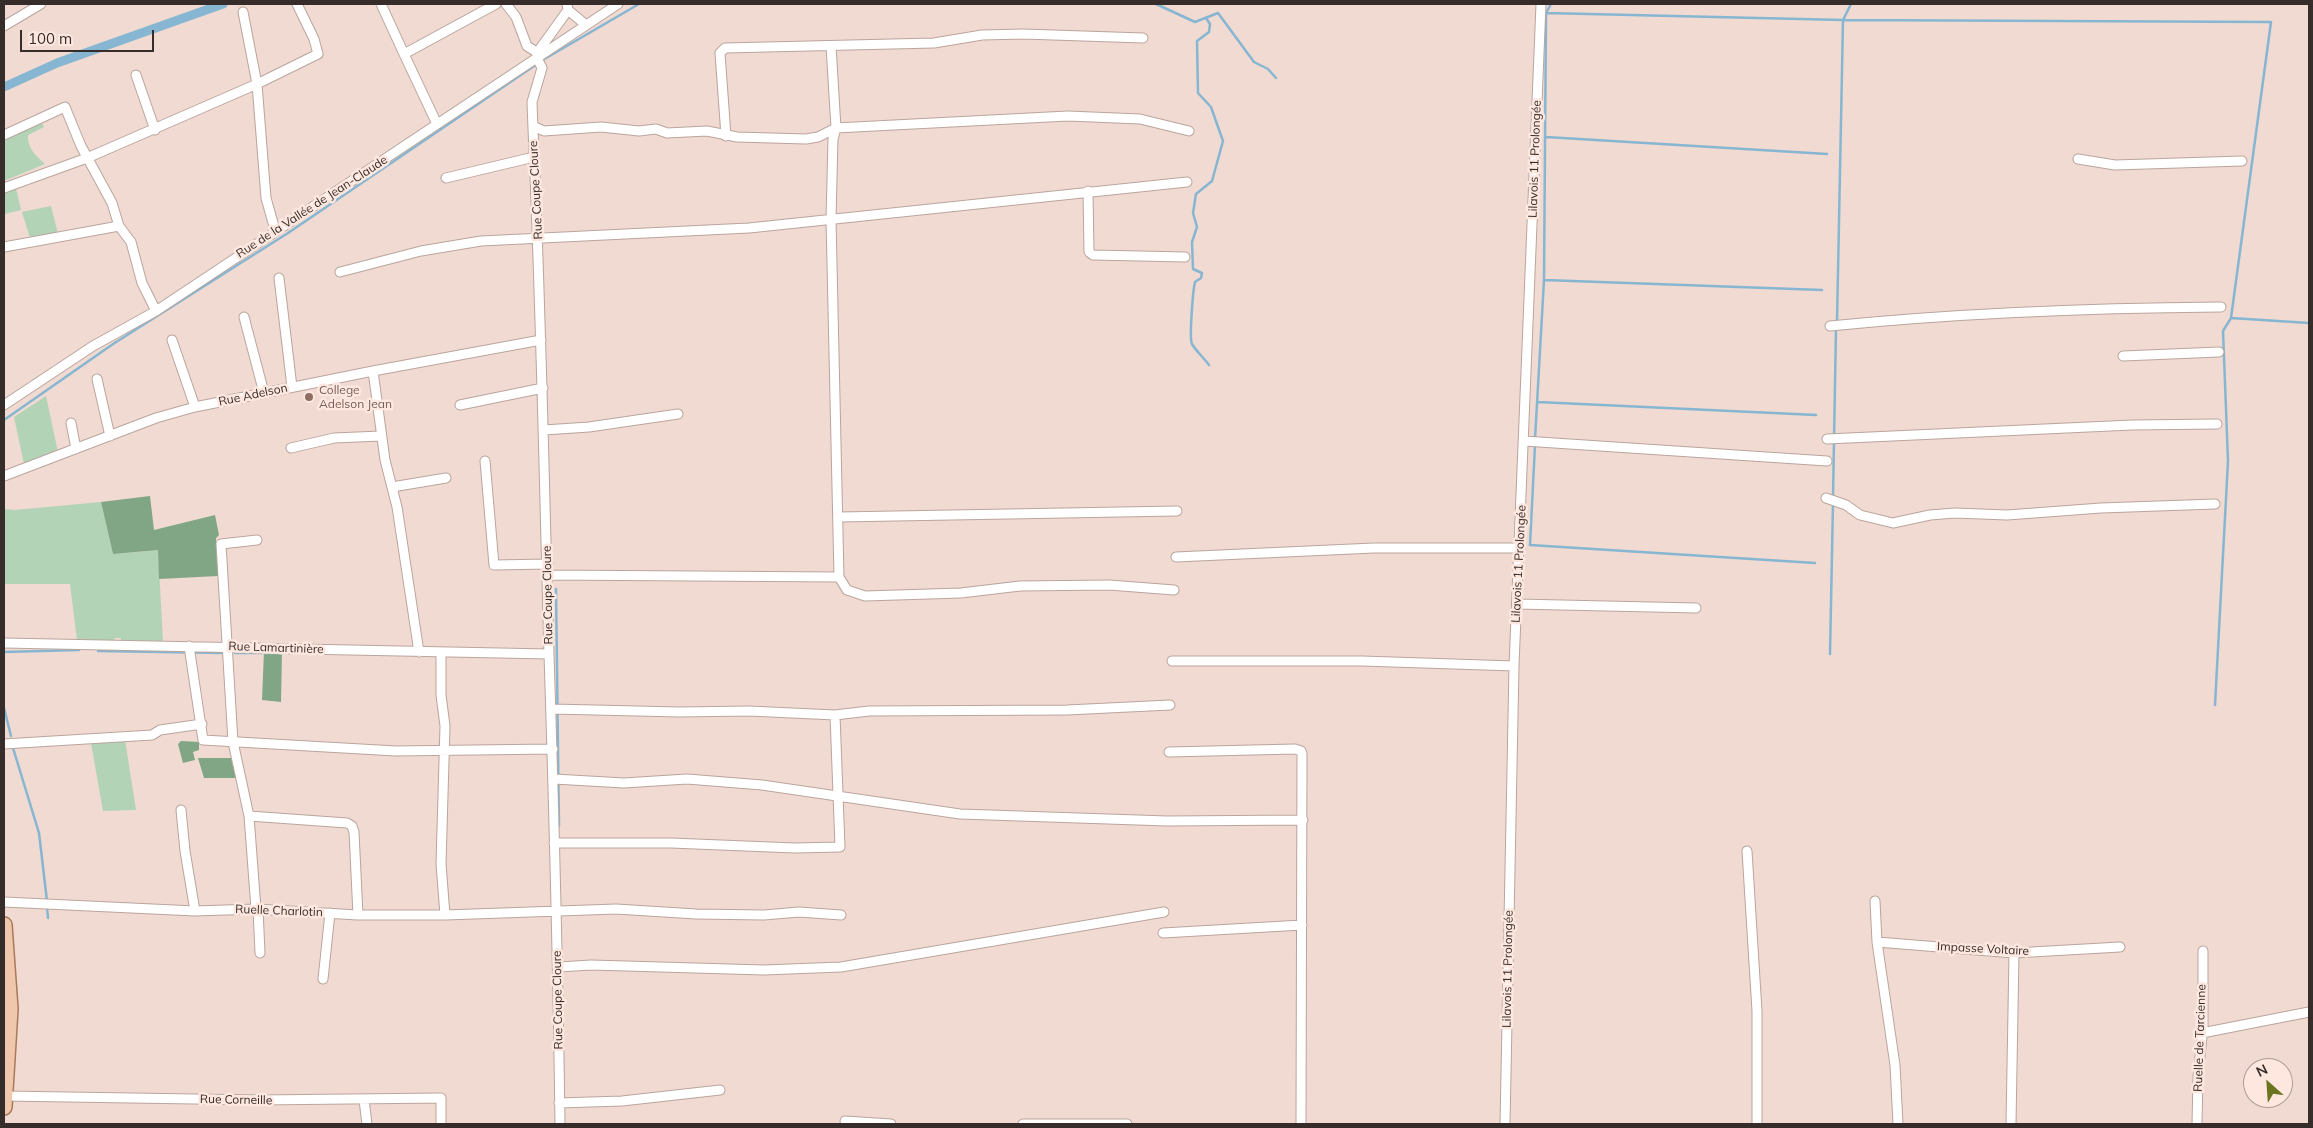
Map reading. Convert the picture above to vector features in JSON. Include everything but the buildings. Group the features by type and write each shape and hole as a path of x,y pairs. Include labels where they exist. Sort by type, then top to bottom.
{"main road":[{"path":"4,925 10,1009 4,1107"}],"street":[{"path":"4,26 41,4"},
{"path":"4,188 87,158 155,130 318,54 314,39 297,4"},
{"path":"381,4 437,124"},
{"path":"404,54 496,4"},
{"path":"506,4 516,17 527,46 539,59 568,7 586,25"},
{"name":"Rue de la Vallée de Jean-Claude","path":"4,404 93,346 156,311 275,230 539,59 618,4"},
{"name":"Lilavois 11 Prolongée","path":"1505,1124 1514,666 1541,6"},
{"path":"243,12 257,84 266,198 275,230"},
{"path":"726,136 722,93 722,50 934,43 982,35 1023,34 1143,38"},
{"path":"831,46 836,128 833,139 831,219 839,577 847,590 865,596 961,592 1020,586 1109,585 1174,590"},
{"name":"Rue Coupe Cloure","path":"539,59 532,102 543,388 554,779 555,912 559,967 560,1124"},
{"path":"136,75 155,130"},
{"path":"4,135 65,108 87,158 112,203 119,226 131,242 140,276 156,311"},
{"path":"533,126 544,131 601,127 639,130 656,129 667,132 707,131 726,136 806,139 818,137 836,128 1068,116 1140,119 1189,131"},
{"path":"446,178 534,157"},
{"path":"2078,159 2115,165 2242,161"},
{"path":"340,272 421,251 481,241 749,228 1187,182"},
{"path":"1088,191 1090,252 1094,255 1185,257"},
{"path":"4,247 119,226"},
{"path":"279,278 292,387"},
{"path":"1830,326 2018,313 2124,308 2220,307"},
{"path":"244,317 264,393"},
{"path":"172,340 195,407"},
{"name":"Rue Adelson","path":"4,476 156,418 195,407 373,371 541,340"},
{"path":"2123,356 2219,352"},
{"path":"373,371 381,436 400,524 419,652"},
{"path":"97,379 110,436"},
{"path":"460,405 543,388"},
{"path":"544,430 589,427 678,414"},
{"path":"71,423 76,449"},
{"path":"1828,439 2132,425 2217,424"},
{"path":"291,448 334,438 381,436"},
{"path":"1524,442 1827,461"},
{"path":"485,462 494,565 548,564"},
{"path":"392,487 446,478"},
{"path":"1826,498 1846,505 1860,515 1893,523 1930,515 1955,513 2007,516 2101,508 2215,504"},
{"path":"838,517 1177,511"},
{"path":"257,540 221,544 233,742 249,816 260,953"},
{"path":"1176,557 1374,548 1520,548"},
{"path":"548,575 839,577"},
{"path":"1517,604 1696,608"},
{"name":"Rue Lamartinière","path":"4,643 189,651 228,646 549,654"},
{"path":"189,651 203,740 396,751 553,749"},
{"path":"441,652 441,695 445,726 441,864 445,915"},
{"path":"1172,661 1362,661 1514,666"},
{"path":"552,709 679,712 749,711 835,715 869,711 1067,710 1170,705"},
{"path":"554,843 671,843 795,848 840,847 836,795 835,715"},
{"path":"4,744 152,735 160,730 202,724"},
{"path":"1169,752 1299,750 1303,759 1302,1124"},
{"path":"554,779 624,783 687,779 762,785 960,814 1167,820 1303,820"},
{"path":"181,810 184,851 194,911"},
{"path":"249,816 300,818 347,823 352,826 354,832 358,914"},
{"path":"1747,851 1757,1011 1757,1124"},
{"path":"1875,900 1877,942 1896,1066 1898,1124"},
{"name":"Ruelle Charlotin","path":"4,902 37,902 194,911 257,909 358,914 445,915 616,909 696,914 764,915 799,912 841,915"},
{"path":"559,967 591,965 764,970 841,967 1164,912"},
{"path":"323,979 330,913"},
{"path":"1163,933 1302,925"},
{"name":"Impasse Voltaire","path":"1877,942 2014,954 2120,947"},
{"name":"Ruelle de Tarcienne","path":"2197,1124 2202,1033 2203,951"},
{"path":"2011,1124 2014,954"},
{"path":"2202,1033 2309,1012"},
{"path":"559,1103 622,1101 720,1090"},
{"name":"Rue Corneille","path":"4,1096 364,1100 441,1098 441,1124"},
{"path":"364,1100 367,1124"},
{"path":"845,1121 891,1124"},
{"path":"1023,1124 1126,1124"}],"green space":[{"path":"42,123 44,127 28,135 28,140 33,151 45,164 4,181 4,140"},
{"path":"16,188 21,210 5,214 4,193"},
{"path":"51,206 58,234 30,238 22,212"},
{"path":"46,396 58,452 24,464 14,417"},
{"path":"150,496 154,530 215,515 219,535 216,538 218,576 159,579 158,550 113,554 101,502"},
{"path":"101,502 113,554 158,550 163,641 121,641 121,638 115,638 114,641 77,640 70,584 4,584 4,509 15,510"},
{"path":"264,651 282,651 281,702 262,700"},
{"path":"125,740 136,810 103,811 91,743"},
{"path":"181,741 199,742 199,750 193,752 195,760 183,763 178,744"},
{"path":"198,758 231,758 236,778 204,778"}],"waterway":[{"path":"4,87 57,63 223,4"},
{"path":"541,61 639,4"},
{"path":"1156,4 1195,22 1218,13 1254,62 1268,69 1276,78"},
{"path":"1535,439 1544,280 1546,13 1551,4"},
{"path":"1837,322 1843,20 1851,4"},
{"path":"1546,13 1843,20 2271,22 2231,318 2223,331 2228,461 2215,705"},
{"path":"1206,18 1210,24 1209,32 1197,41 1198,93 1211,107 1223,141 1212,181 1196,194 1193,213 1197,227 1192,242 1193,269 1202,273 1201,278 1195,282 1191,340 1192,344 1209,365"},
{"path":"4,420 113,344 288,233 537,64"},
{"path":"1546,137 1827,154"},
{"path":"1544,280 1822,290"},
{"path":"2231,318 2309,323"},
{"path":"1833,497 1836,328"},
{"path":"1538,402 1816,415"},
{"path":"1535,445 1530,545 1815,563"},
{"path":"1830,654 1833,503"},
{"path":"556,589 559,826"},
{"path":"4,652 79,650"},
{"path":"98,651 223,653"},
{"path":"235,653 284,653"},
{"path":"4,708 11,736"},
{"path":"13,748 39,833 47,901"},
{"path":"47,907 48,918"}],"place":[{"name":"College Adelson Jean","path":"309,397"}]}
